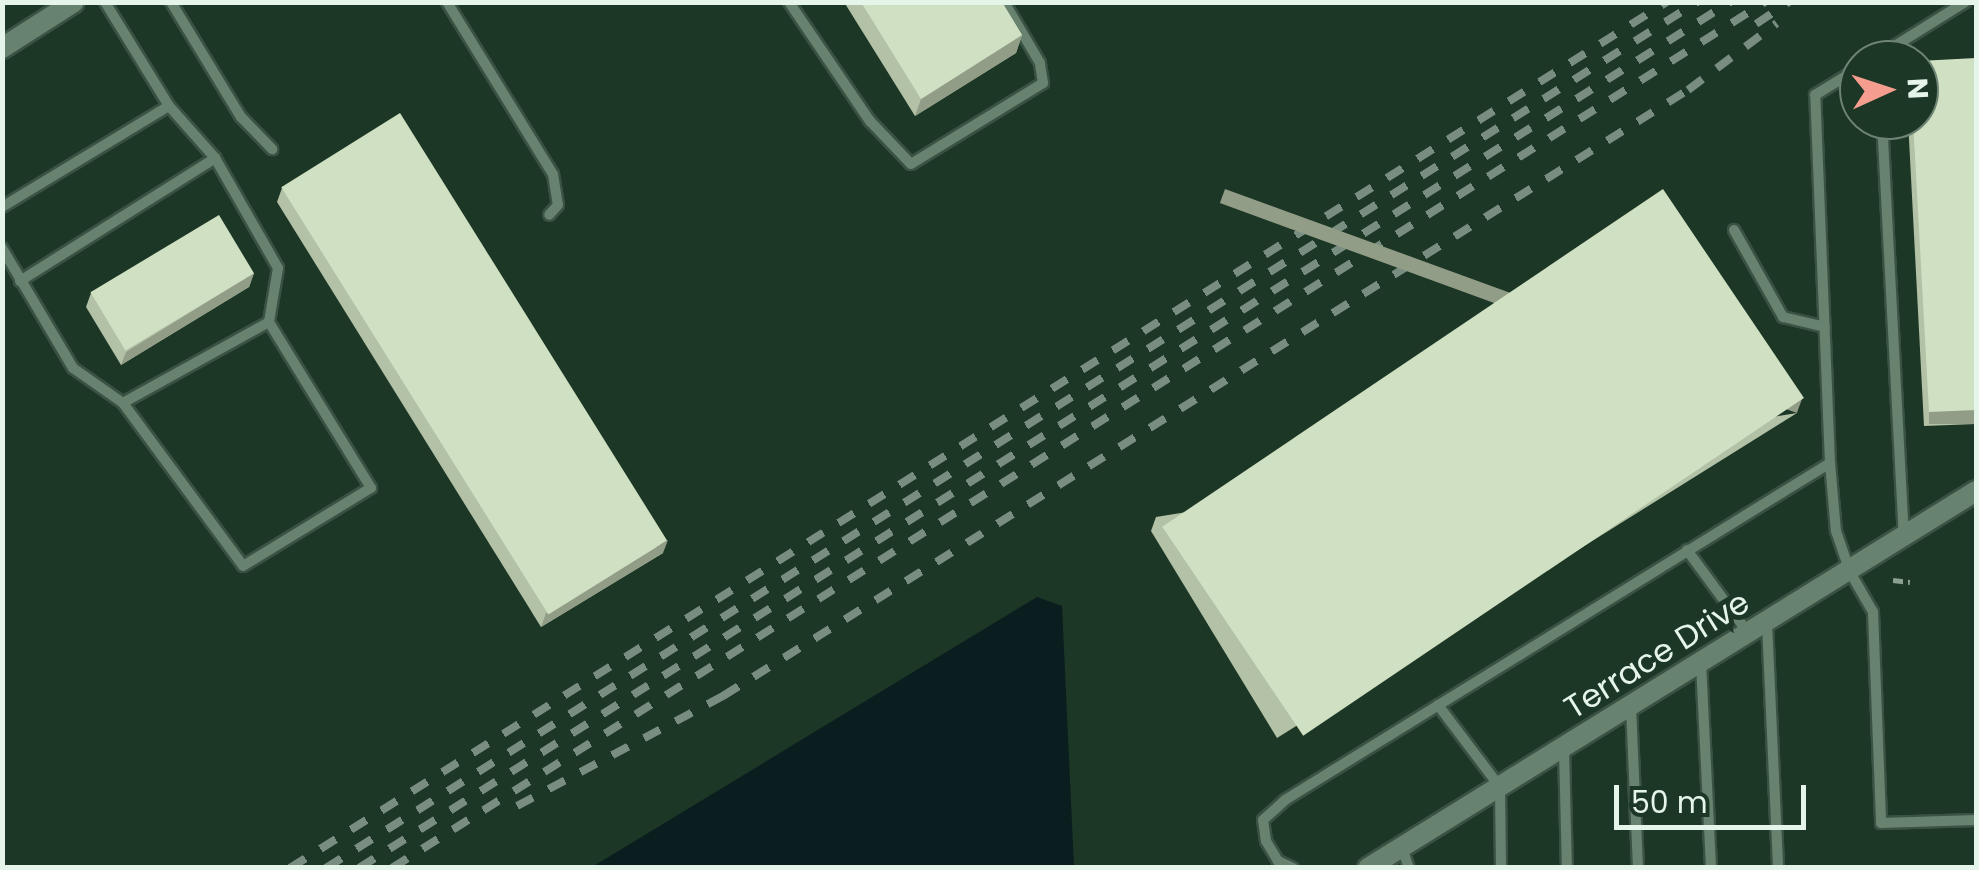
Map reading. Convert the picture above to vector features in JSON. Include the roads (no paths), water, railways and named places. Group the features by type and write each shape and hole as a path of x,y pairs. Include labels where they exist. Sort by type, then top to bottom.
{"street":[{"path":"2,48 74,2"},
{"name":"Terrace Drive","path":"1368,868 1976,491"}],"lane":[{"path":"2,248 73,368 122,402 243,566 370,488 270,322 278,268 215,158 169,106 105,2"},
{"path":"171,2 241,117 272,148"},
{"path":"447,2 554,174 558,205 549,215"},
{"path":"789,2 870,122 911,164 1043,82 1040,63 1004,2"},
{"path":"1907,40 1966,2"},
{"path":"1839,80 1815,95 1830,463 1836,532 1850,572 1873,612 1882,823 1976,820"},
{"path":"2,207 169,106"},
{"path":"1883,140 1905,537"},
{"path":"20,281 215,158"},
{"path":"1734,230 1784,317 1825,327"},
{"path":"122,402 270,322"},
{"path":"1294,868 1278,860 1266,841 1263,820 1285,800 1830,463"},
{"path":"1688,550 1758,628 1778,868"},
{"path":"1702,663 1711,868"},
{"path":"1438,705 1500,786 1501,868"},
{"path":"1631,706 1638,868"},
{"path":"1564,748 1567,868"},
{"path":"1402,847 1409,868"}],"railway":[{"path":"290,868 1667,2"},
{"path":"326,868 1697,2"},
{"path":"359,868 1730,2"},
{"path":"392,868 1765,2"},
{"path":"1756,24 1789,2"},
{"path":"517,806 723,696 1688,90 1777,23"}]}
